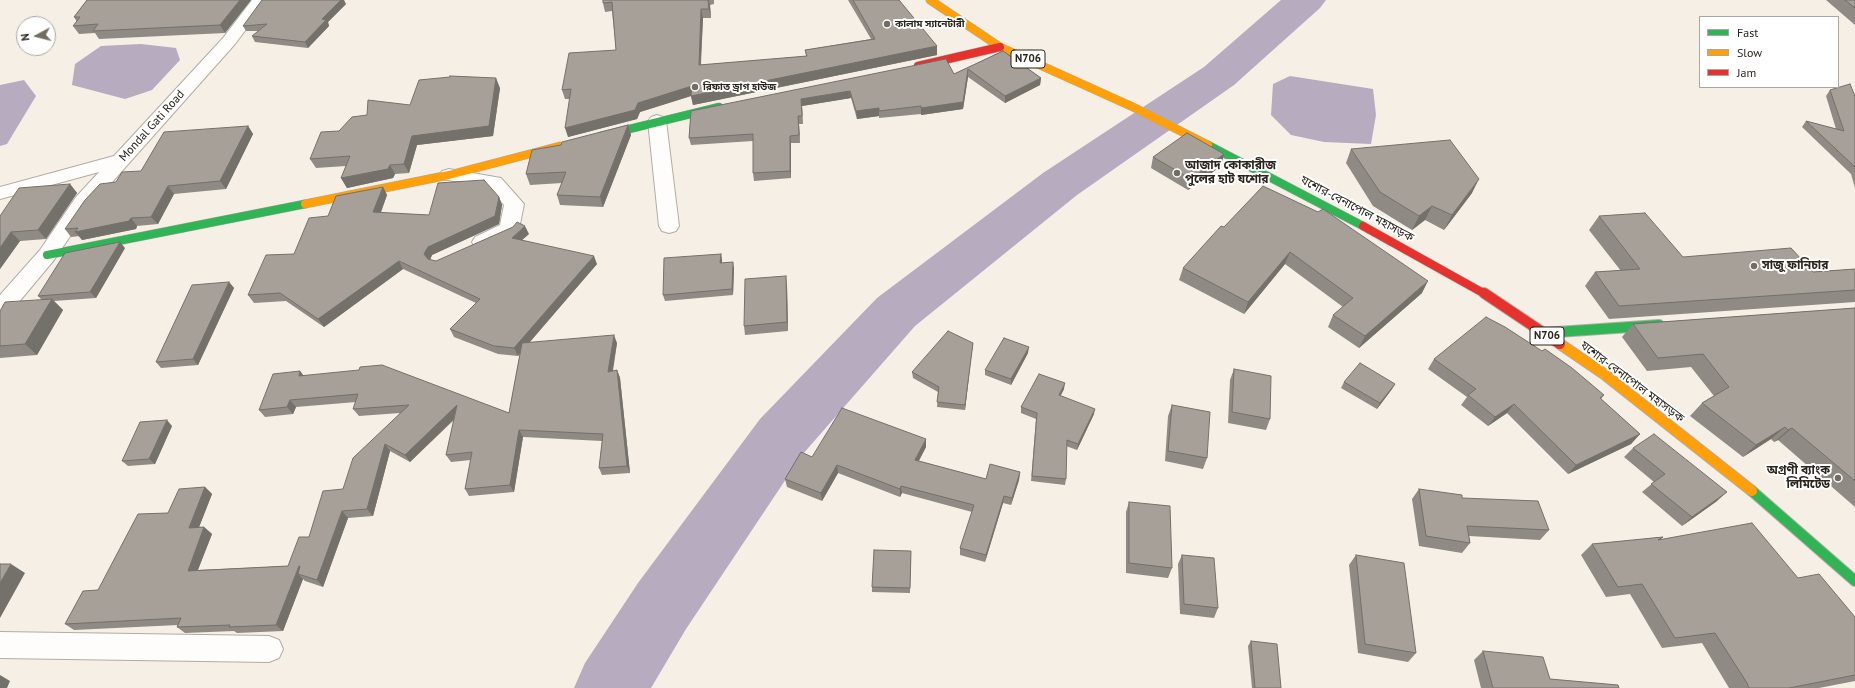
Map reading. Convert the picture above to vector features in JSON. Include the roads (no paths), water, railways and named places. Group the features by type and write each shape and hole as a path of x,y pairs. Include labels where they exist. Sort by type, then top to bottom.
{"main road":[{"name":"N706","path":"930,0 1000,47"},
{"path":"906,69 1000,47"},
{"name":"যশোর-বেনাপোল মহাসড়ক","path":"1000,47 1133,107 1335,210 1482,291 1604,374 1720,464 1855,581"},
{"path":"588,139 657,121 726,106"},
{"path":"47,255 449,175 573,143"},
{"path":"1543,333 1668,324"}],"street":[{"name":"Mondal Gati Road","path":"0,309 47,255 83,202 229,41 260,0"},
{"path":"657,121 669,226"},
{"path":"0,193 122,160"},
{"path":"449,175 494,182 514,204 509,229 467,248"},
{"path":"0,645 269,649"}],"waterway":[{"path":"610,688 662,606 781,437 896,312 1060,184 1219,76 1288,14 1306,0"}],"place":[{"name":"কালাম স্যানেটারী","path":"887,24"},
{"name":"রিফাত ড্রাগ হাউজ","path":"695,87"},
{"name":"আজাদ কোকারীজ পুলের হাট যশোর","path":"1177,173"},
{"name":"সাজু ফানিচার","path":"1754,266"},
{"name":"অগ্রণী ব্যাংক লিমিটেড","path":"1838,478"}]}
